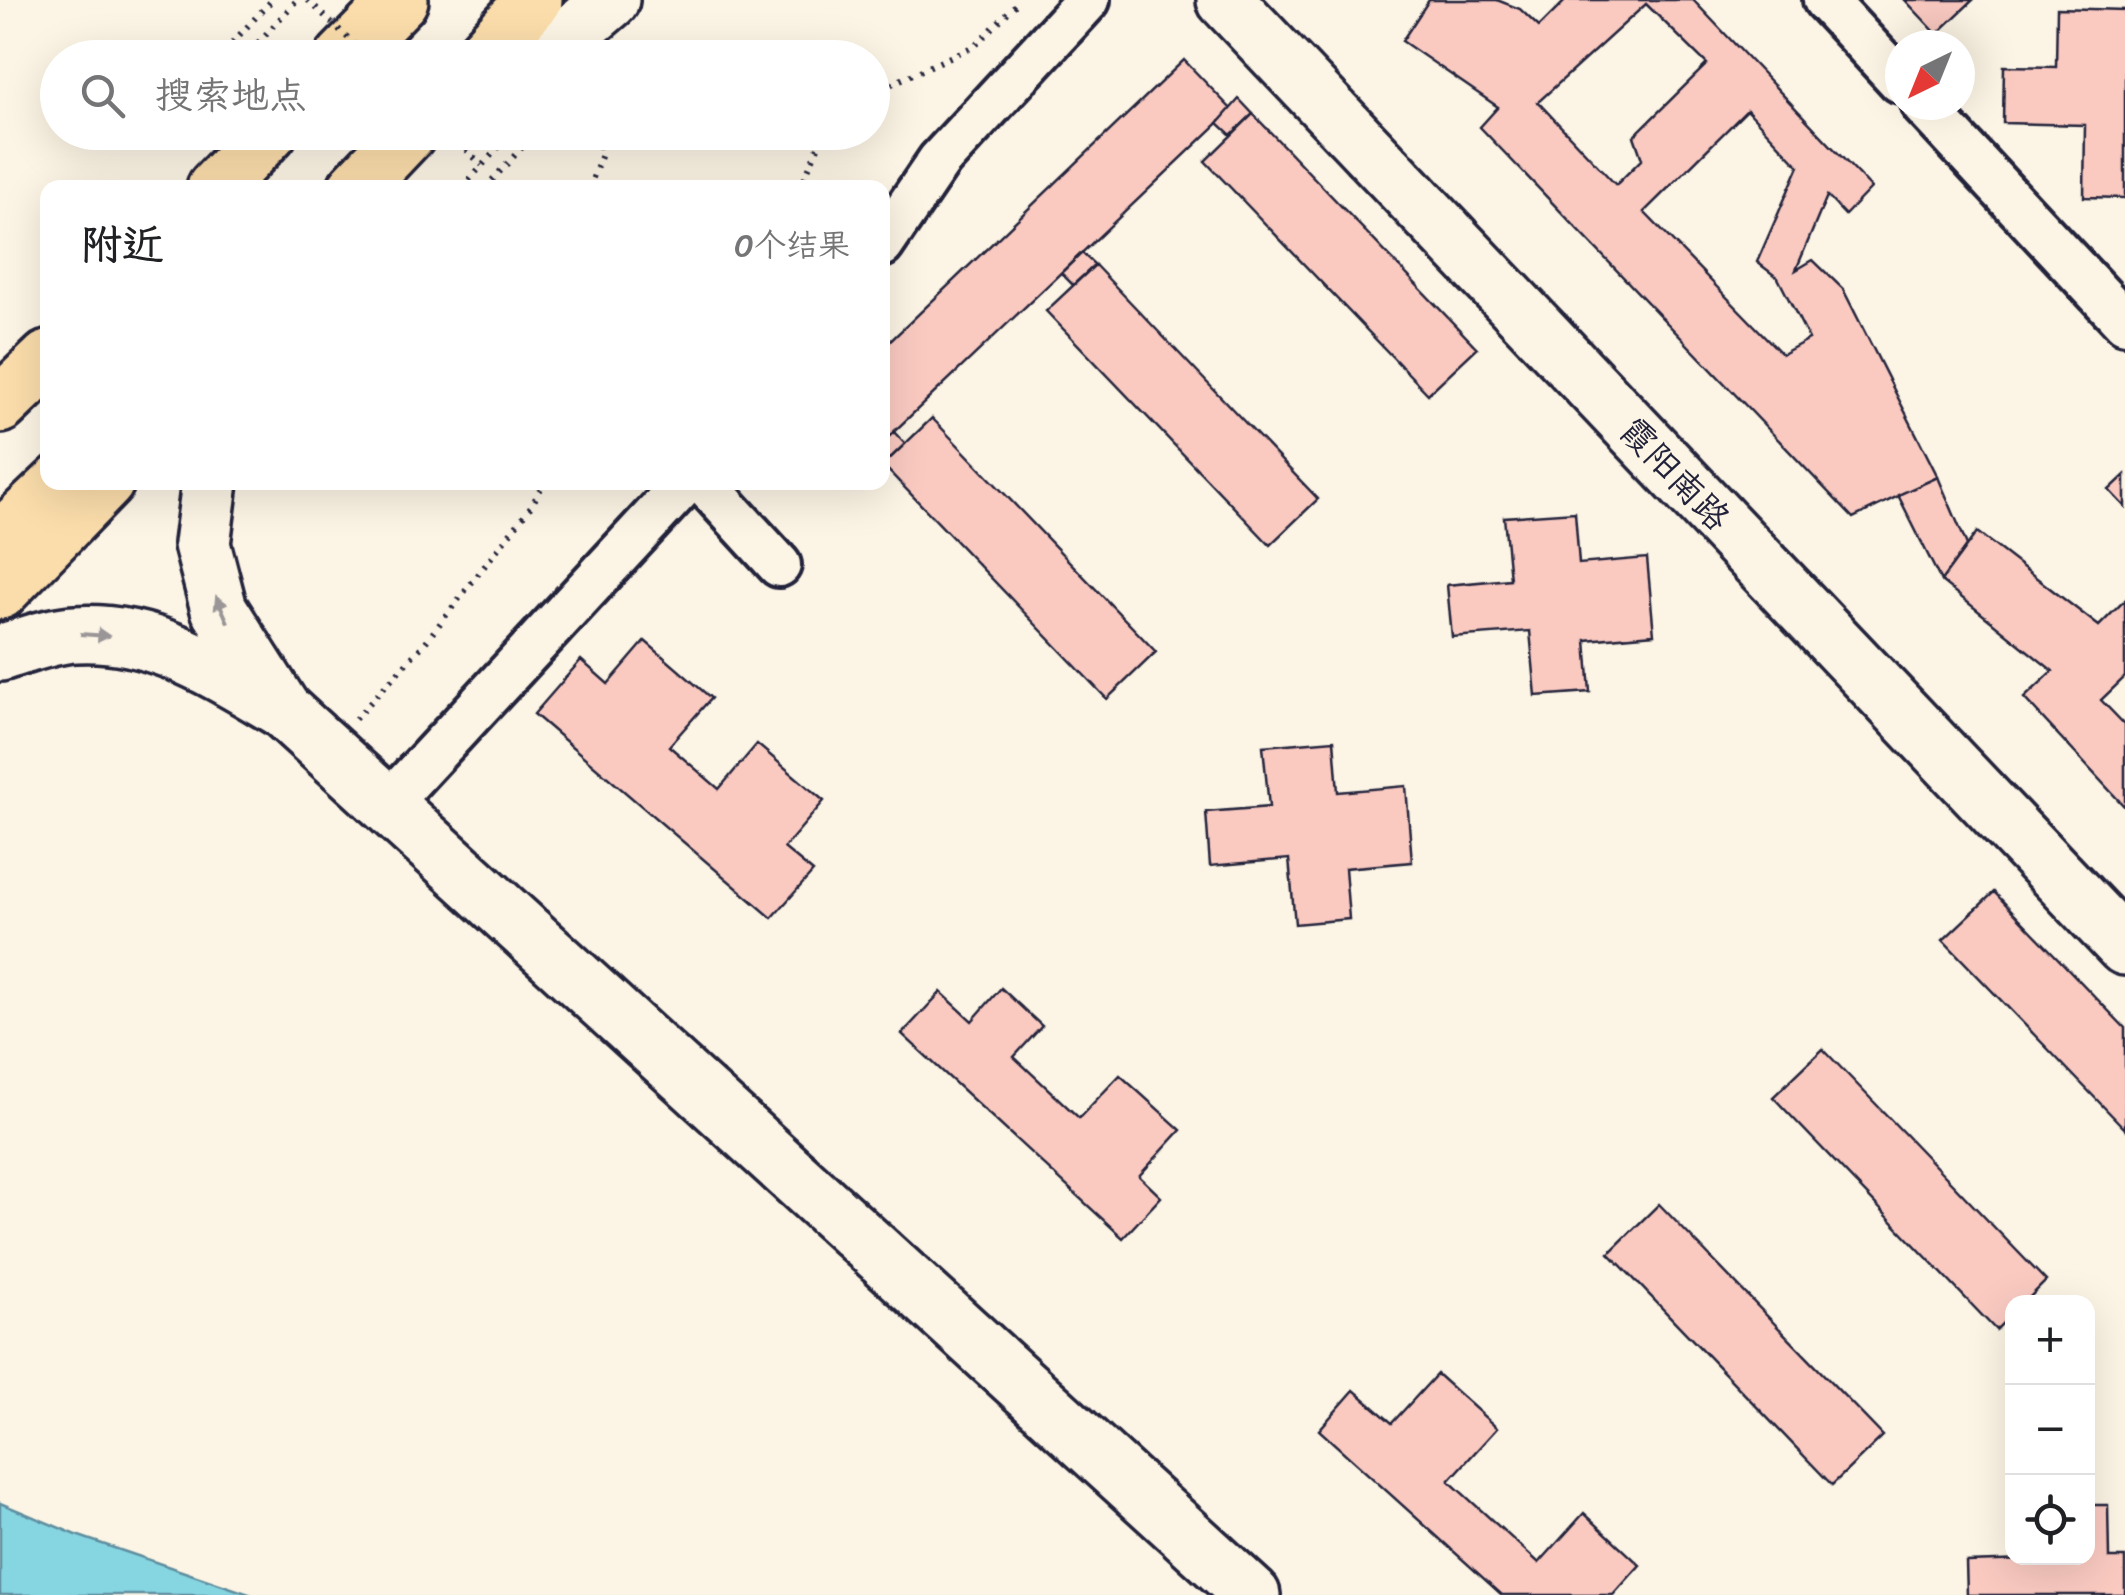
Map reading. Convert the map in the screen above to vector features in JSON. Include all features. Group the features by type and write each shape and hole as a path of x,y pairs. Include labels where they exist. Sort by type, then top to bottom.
{"main road":[{"path":"361,40 400,0"},
{"path":"497,40 534,0"},
{"path":"224,180 252,150"},
{"path":"364,180 392,150"},
{"path":"380,180 405,150"},
{"path":"0,405 40,367"},
{"path":"0,540 52,490"},
{"path":"0,591 98,490"}],"street":[{"path":"548,40 576,30 611,0"},
{"path":"890,234 939,161 1088,0"},
{"name":"霞阳南路","path":"1225,0 2125,948"},
{"path":"1825,0 1885,65"},
{"path":"1937,120 2125,322"},
{"path":"209,490 202,544 219,610 283,710"},
{"path":"387,805 679,490"},
{"path":"710,490 780,565"},
{"path":"0,653 74,634 141,638 200,661 283,710 1252,1595"}],"path":[{"path":"235,40 272,0"},
{"path":"260,40 297,0"},
{"path":"308,0 350,40"},
{"path":"890,85 976,45 1020,0"},
{"path":"467,150 482,165"},
{"path":"469,180 496,150"},
{"path":"492,180 520,150"},
{"path":"592,180 601,150"},
{"path":"804,180 817,150"},
{"path":"327,750 424,644 540,490"}],"water":[{"path":"0,1503 79,1536 252,1595 0,1595"}],"building":[{"path":"1429,0 1497,0 1520,9 1539,27 1566,0 1693,0 1871,188 1845,215 1827,196 1796,270 1813,260 1843,289 1938,477 1853,518 1480,127 1498,107 1402,41","holes":["1646,4 1707,64 1634,136 1642,159 1616,185 1538,102","1747,110 1799,166 1757,262 1778,278 1809,339 1782,354 1644,212"]},
{"path":"1905,0 1973,0 1941,30 1933,30"},
{"path":"2057,8 2125,10 2125,198 2084,197 2085,125 2003,123 2004,66 2056,67"},
{"path":"1184,60 1232,110 890,435 890,341"},
{"path":"1239,99 1253,114 1231,135 1218,123"},
{"path":"1253,114 1477,348 1428,394 1205,161"},
{"path":"1082,253 1095,265 1073,285 1061,273"},
{"path":"1095,265 1318,499 1270,545 1046,311"},
{"path":"932,418 1156,652 1107,699 890,472 890,458"},
{"path":"894,432 905,444 890,458 890,436"},
{"path":"2125,475 2125,507 2109,490"},
{"path":"1938,477 1967,545 1941,581 1898,495"},
{"path":"1575,512 1579,564 1647,558 1654,634 1586,640 1590,692 1536,696 1530,631 1452,637 1447,585 1510,579 1504,517"},
{"path":"1977,532 2099,626 2125,600 2125,677 2101,700 2125,725 2125,807 2024,698 2053,671 1941,581"},
{"path":"645,641 711,698 669,746 719,789 757,744 824,801 784,848 813,872 772,918 534,714 581,660 608,684"},
{"path":"1334,740 1338,792 1406,786 1412,862 1345,868 1349,919 1295,924 1289,859 1210,866 1206,812 1269,807 1263,746"},
{"path":"1994,892 2125,1028 2125,1129 1943,940"},
{"path":"1001,988 1042,1026 1014,1057 1079,1118 1120,1075 1181,1130 1139,1176 1161,1197 1123,1238 902,1034 941,992 972,1021"},
{"path":"1823,1049 2046,1281 2032,1295 2005,1295 2005,1321 1996,1330 1773,1097"},
{"path":"1659,1204 1883,1436 1832,1485 1609,1253"},
{"path":"1437,1374 1497,1428 1449,1481 1539,1563 1584,1513 1640,1565 1613,1595 1502,1595 1319,1430 1354,1390 1392,1423"},
{"path":"2095,1505 2108,1505 2109,1558 2125,1558 2125,1595 1967,1595 1966,1562 2095,1565"}]}
